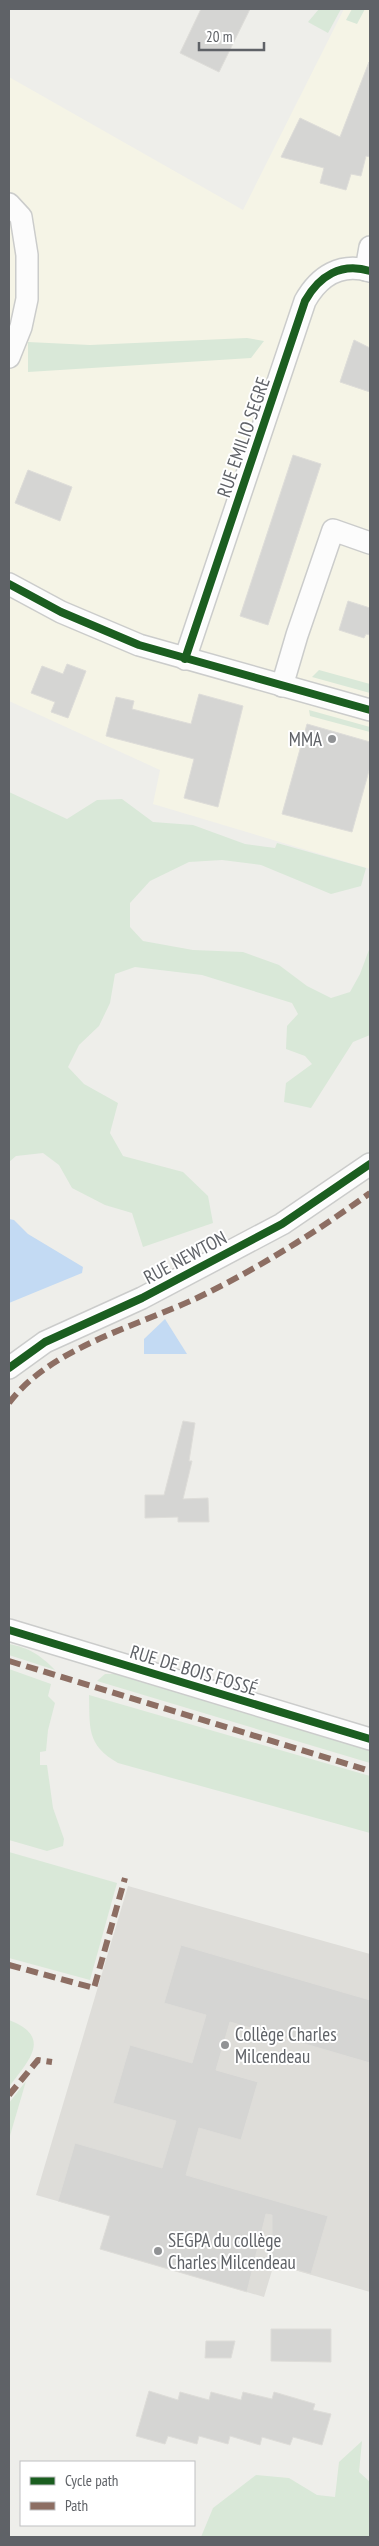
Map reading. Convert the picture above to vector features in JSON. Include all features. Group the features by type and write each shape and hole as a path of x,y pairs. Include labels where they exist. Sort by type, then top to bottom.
{"street":[{"path":"9,204 21,217 27,255 27,299 21,327 9,357"},
{"path":"368,271 370,248"},
{"name":"RUE EMILIO SEGRE","path":"185,659 305,301 313,287 332,272 353,268 368,271"},
{"path":"282,686 297,635 333,530 370,543"},
{"path":"9,584 101,630 185,659 370,710"},
{"name":"RUE NEWTON","path":"9,1368 45,1342 142,1298 282,1224 370,1164"},
{"name":"RUE DE BOIS FOSSÉ","path":"9,1630 370,1740"}],"shaded area":[{"path":"344,9 370,9 370,869 153,804 160,770 9,701 9,77 243,210"},
{"name":"Collège Charles Milcendeau","path":"128,1886 370,1954 370,2292 274,2264 264,2297 100,2249 110,2216 36,2195"}],"green space":[{"path":"319,9 341,9 328,33 308,22"},
{"path":"352,9 365,9 357,24 346,20"},
{"path":"247,338 264,341 251,358 28,372 28,342 90,345"},
{"path":"319,670 370,684 370,693 312,677"},
{"path":"309,710 370,727 370,732 310,716"},
{"path":"9,792 67,819 97,800 122,799 153,822 193,825 245,844 275,848 277,843 366,868 361,886 331,894 261,865 222,860 189,862 150,881 130,903 130,927 143,941 193,950 243,952 279,965 307,986 331,998 350,992 360,974 370,947 370,1035 353,1042 311,1108 284,1102 286,1083 312,1064 305,1056 286,1049 287,1026 298,1014 292,1003 202,975 135,967 115,974 110,1003 99,1026 79,1045 68,1067 84,1084 118,1103 110,1133 123,1156 183,1172 208,1196 213,1223 143,1247 132,1213 105,1205 72,1188 59,1165 43,1153 16,1156 9,1162"},
{"path":"9,1644 34,1653 55,1670 9,1655"},
{"path":"9,1669 51,1684 48,1696 55,1703 48,1730 46,1751 40,1752 40,1765 47,1765 53,1808 64,1839 63,1846 47,1851 9,1840"},
{"path":"105,1674 116,1674 370,1749 370,1763 97,1681"},
{"path":"89,1695 370,1776 370,1833 118,1763 100,1749 95,1742 90,1726"},
{"path":"9,1852 117,1883 90,1980 9,1958"},
{"path":"9,2020 30,2034 34,2042 33,2050 24,2068 9,2087"},
{"path":"26,2081 9,2139 9,2103"},
{"path":"362,2441 359,2472 370,2482 370,2537 201,2537 213,2508 256,2475 289,2478 317,2495 335,2497 339,2462"}],"water":[{"path":"9,1219 14,1220 28,1234 83,1267 82,1273 9,1303"},
{"path":"165,1319 187,1354 144,1354 144,1339"}],"building":[{"path":"201,9 250,9 219,72 180,53"},
{"path":"369,62 370,157 366,156 361,176 351,174 346,190 320,183 324,168 281,157 300,118 340,137"},
{"path":"354,340 370,348 370,392 340,382"},
{"path":"293,455 321,464 268,625 240,616"},
{"path":"28,470 72,487 60,521 15,503"},
{"path":"348,601 370,608 370,635 366,634 364,638 339,630"},
{"path":"67,664 86,671 68,718 51,712 55,702 31,693 42,666 63,674"},
{"path":"199,694 243,706 218,807 184,798 194,759 106,736 116,697 134,701 132,709 191,724"},
{"path":"307,724 370,742 370,767 352,832 282,814"},
{"path":"183,1421 195,1423 189,1461 192,1461 183,1499 208,1498 209,1522 178,1522 178,1517 145,1518 145,1495 164,1495"},
{"path":"181,1945 370,2000 370,2063 230,2022 216,2070 258,2082 241,2140 199,2128 186,2175 328,2216 311,2274 272,2263 272,2215 266,2214 247,2292 100,2249 110,2216 58,2201 75,2143 162,2168 176,2121 113,2103 130,2045 192,2063 206,2015 164,2003"},
{"path":"271,2329 331,2329 331,2362 271,2361"},
{"path":"206,2341 235,2341 231,2358 205,2358"},
{"path":"149,2391 178,2400 180,2392 209,2400 211,2392 241,2400 243,2392 272,2399 274,2392 315,2404 313,2410 331,2414 322,2445 293,2437 290,2445 262,2437 260,2445 230,2436 228,2444 199,2436 197,2444 168,2436 165,2444 136,2436"}],"marked path":[{"path":"9,1403 27,1384 71,1352 175,1308 221,1286 287,1249 370,1193"},
{"path":"9,1661 370,1771"},
{"path":"9,1965 94,1988 125,1878"},
{"path":"9,2095 38,2060 52,2062"}],"cycle path":[{"path":"185,659 305,301 317,284 332,273 350,268 370,271"},
{"path":"9,584 61,612 139,645 370,710"},
{"path":"9,1368 45,1342 142,1298 282,1224 370,1164"},
{"path":"9,1630 370,1739"}],"place":[{"name":"MMA","path":"332,739"},
{"name":"Collège Charles Milcendeau","path":"225,2045"},
{"name":"SEGPA du collège Charles Milcendeau","path":"158,2251"}]}
